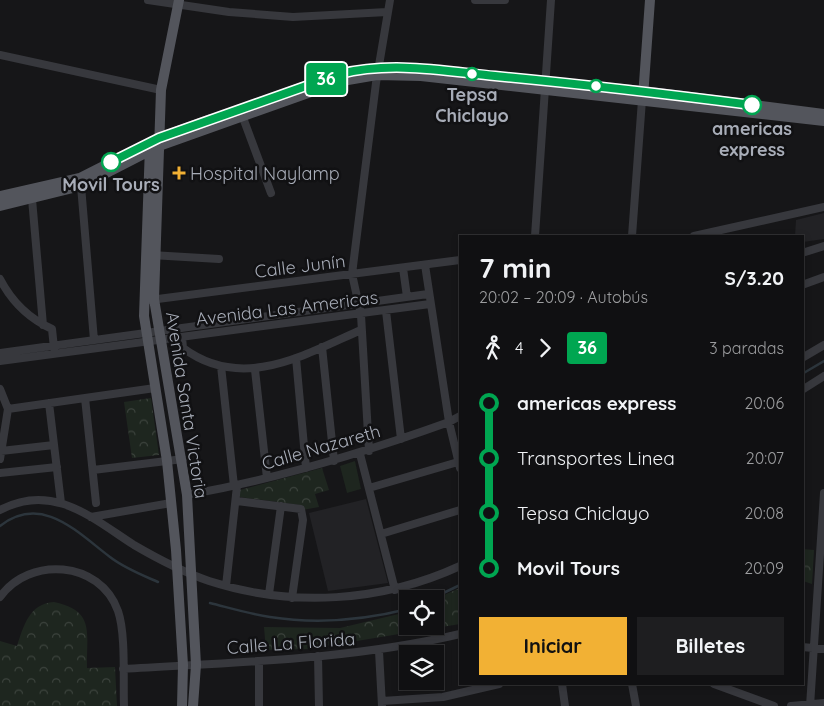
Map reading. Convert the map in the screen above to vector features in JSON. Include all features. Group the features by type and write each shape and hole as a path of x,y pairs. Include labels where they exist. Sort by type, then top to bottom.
{"main road":[{"path":"643,96 650,0"},
{"name":"Avenida Santa Victoria","path":"178,2 161,90 154,145 147,337 167,461 171,503 183,665 182,706"},
{"path":"0,196 66,182 154,145 340,74 424,69 643,96 824,114"},
{"path":"0,206 81,186 154,145 342,81 378,71"},
{"path":"643,96 824,121"},
{"name":"Avenida Santa Victoria","path":"149,300 159,335 187,495 196,664 194,706"}],"street":[{"path":"148,0 293,16 388,12"},
{"path":"369,451 360,314 352,274 378,71 390,0"},
{"path":"481,0 505,0"},
{"path":"536,235 551,0"},
{"path":"0,55 161,90"},
{"path":"632,235 643,96"},
{"path":"242,115 270,193"},
{"path":"81,186 94,340"},
{"path":"32,198 44,325"},
{"path":"698,235 824,207"},
{"path":"804,252 824,246"},
{"path":"150,255 219,259"},
{"name":"Calle Junín","path":"149,300 459,260"},
{"path":"369,488 459,465 449,422 425,265"},
{"path":"403,268 407,297"},
{"path":"804,284 824,277"},
{"path":"0,279 15,304 52,329 54,354"},
{"name":"Avenida Las Americas","path":"0,361 428,294"},
{"name":"Avenida Las Americas","path":"159,335 182,337 430,304"},
{"path":"386,311 402,439"},
{"path":"182,337 183,348 202,360 222,366 255,370 296,358 361,330"},
{"name":"Avenida Las Americas","path":"0,353 94,340 147,337"},
{"path":"804,357 824,345"},
{"path":"322,347 334,461"},
{"path":"296,358 306,468"},
{"path":"222,366 237,501 226,586"},
{"path":"255,370 267,478"},
{"path":"804,389 824,376"},
{"path":"8,409 155,388"},
{"path":"0,389 8,409 1,455 54,445"},
{"path":"85,398 96,503"},
{"path":"49,403 61,503"},
{"name":"Calle Nazareth","path":"187,495 236,486 360,454 449,422 459,417"},
{"path":"360,454 395,590"},
{"path":"93,470 182,459"},
{"path":"0,473 57,467"},
{"path":"810,706 812,650 824,493"},
{"path":"0,510 16,503 36,500 61,503 91,516 142,550 191,574 226,586 292,598 325,598 395,590 459,566"},
{"path":"237,501 300,509 302,520 292,598"},
{"path":"91,516 171,503"},
{"path":"269,594 281,506"},
{"path":"381,534 459,510"},
{"path":"0,597 13,583 26,575 40,570 65,569 89,577 106,592 118,610 124,706"},
{"name":"Calle La Florida","path":"123,669 259,661 379,650 459,634"},
{"path":"804,648 812,650 824,649"},
{"path":"379,650 382,704 443,697 494,685"},
{"path":"318,656 319,706"},
{"path":"259,661 259,706"},
{"path":"562,685 566,706"},
{"path":"632,685 636,706"},
{"path":"716,685 757,703 774,706"},
{"path":"443,697 443,706"},
{"path":"791,706 824,704"}],"shaded area":[{"path":"824,213 824,239 804,242 804,235 795,235 796,220"},
{"path":"366,499 388,583 328,591 309,513"}],"green space":[{"path":"151,398 159,455 132,458 124,402"},
{"path":"355,461 361,489 347,493 340,466"},
{"path":"322,468 329,490 315,494 319,507 302,510 300,505 240,497 240,490"},
{"path":"804,549 814,550 812,584 804,581"},
{"path":"459,588 459,624 444,627 444,595"},
{"path":"54,602 77,611 83,618 87,634 87,668 115,667 117,706 0,706 0,641 17,646 25,623 33,611"},
{"path":"399,614 399,634 308,649 266,650 264,627 340,628"}],"waterway":[{"path":"804,373 824,361"},
{"path":"0,526 15,517 30,514 45,515 59,520 72,528 121,565 158,582"},
{"path":"444,593 459,585"},
{"path":"210,603 262,616 304,620 339,620 399,611"}],"bus line":[{"name":"36","path":"111,162 159,138 180,130 340,74 366,68 424,69 643,90 752,105"}],"place":[{"name":"Tepsa Chiclayo","path":"472,74"},
{"name":"americas express","path":"752,105"},
{"name":"Movil Tours","path":"111,162"},
{"name":"Hospital Naylamp","path":"179,173"}]}
